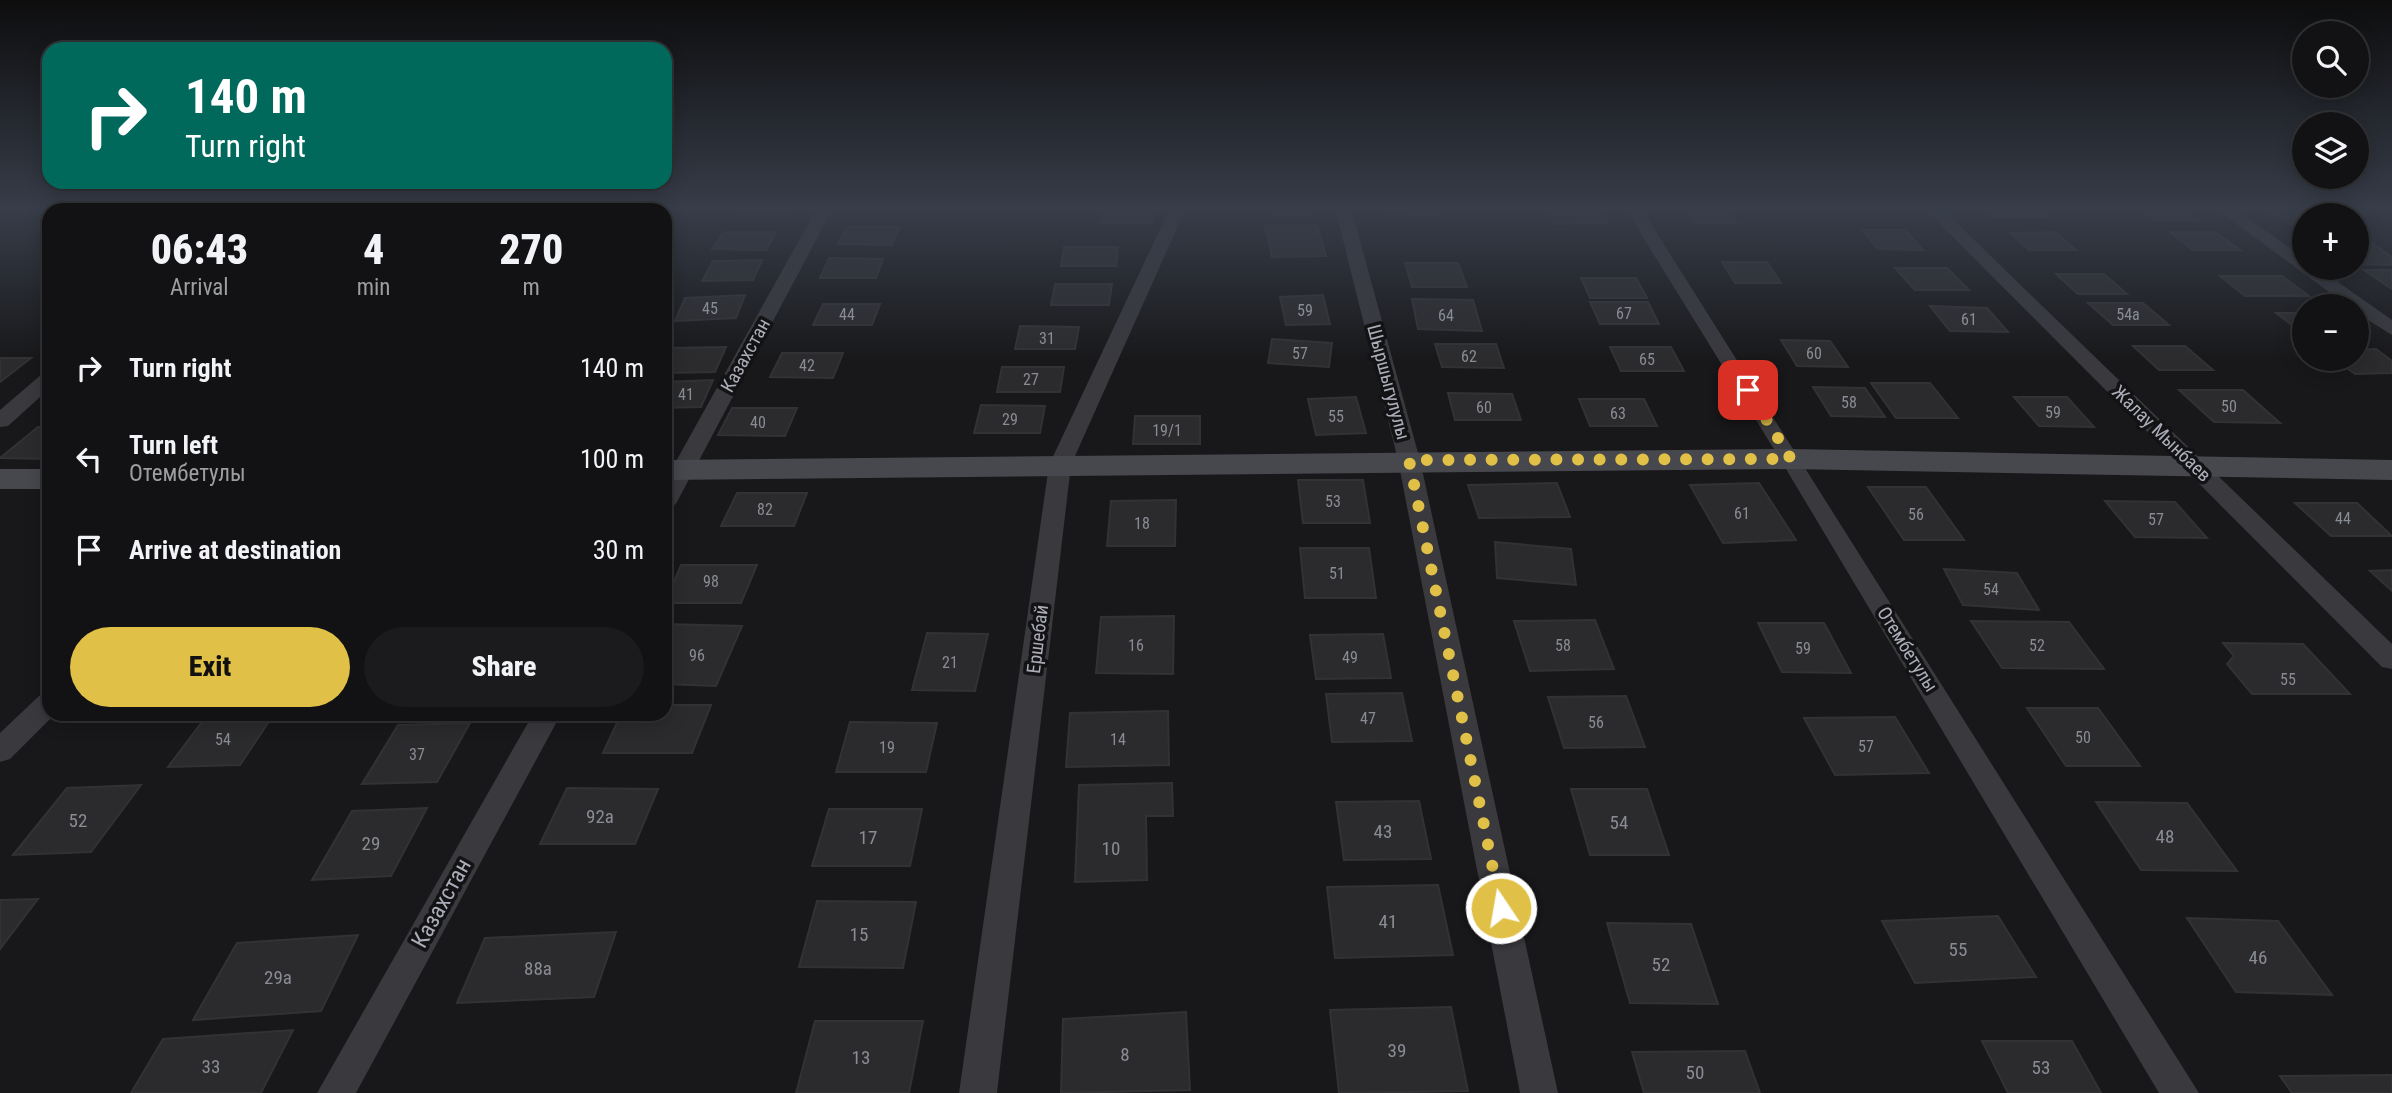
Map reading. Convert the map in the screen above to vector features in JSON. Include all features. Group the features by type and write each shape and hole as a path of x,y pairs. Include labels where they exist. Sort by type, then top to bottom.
{"street":[{"name":"Казахстан","path":"674,470 796,259"},
{"name":"Ершебай","path":"978,1093 1060,465 1155,259"},
{"name":"Шыршыгулулы","path":"1356,259 1409,460 1539,1093"},
{"name":"Отембетулы","path":"1665,259 2180,1093"},
{"name":"Жалау Мынбаев","path":"1984,259 2392,660"},
{"path":"2324,280 2392,329"},
{"path":"0,421 42,384"},
{"path":"674,470 1409,460 1791,459 2194,464 2392,470"},
{"path":"0,480 42,479"},
{"path":"0,751 42,709"},
{"name":"Казахстан","path":"336,1093 543,721"}],"building":[{"path":"829,259 883,259 876,278 820,278"},
{"path":"1062,259 1117,259 1116,266 1061,266"},
{"path":"2369,259 2392,259 2392,265 2369,264"},
{"path":"762,260 753,280 702,281 713,261"},
{"path":"1722,262 1767,262 1781,283 1735,283"},
{"path":"1405,263 1458,263 1467,287 1412,287"},
{"path":"1895,268 1947,268 1969,290 1915,290"},
{"path":"2369,270 2392,270 2392,289 2369,273"},
{"path":"2056,274 2104,274 2127,294 2078,294"},
{"path":"2220,276 2282,276 2306,294 2292,296 2245,296"},
{"path":"1581,278 1636,278 1647,298 1590,298"},
{"path":"1055,284 1112,284 1109,305 1051,305"},
{"path":"745,295 736,318 675,321 685,298"},
{"path":"1323,295 1330,324 1286,325 1280,297"},
{"path":"1412,299 1473,300 1482,331 1418,329"},
{"path":"1590,302 1648,302 1659,324 1600,324"},
{"path":"2088,303 2143,303 2169,325 2113,325"},
{"path":"823,304 880,304 872,325 813,325"},
{"path":"1930,306 1987,308 2008,332 1950,331"},
{"path":"2276,313 2292,313 2292,325"},
{"path":"1020,326 1079,327 1075,349 1015,349"},
{"path":"1272,339 1332,343 1329,367 1268,363"},
{"path":"1781,340 1830,341 1848,367 1797,366"},
{"path":"1435,344 1496,344 1504,368 1442,367"},
{"path":"2133,346 2185,346 2213,370 2159,370"},
{"path":"726,347 715,372 672,373 672,348"},
{"path":"1610,347 1671,347 1684,371 1621,371"},
{"path":"2369,349 2376,349 2392,361 2392,373 2355,374 2351,371 2369,371"},
{"path":"782,353 843,353 833,378 770,377"},
{"path":"0,358 31,358 0,382"},
{"path":"1002,367 1064,367 1060,392 997,392"},
{"path":"713,380 701,407 672,408 672,382"},
{"path":"1871,383 1930,383 1958,418 1896,418"},
{"path":"1813,387 1865,388 1885,417 1831,416"},
{"path":"2179,390 2243,390 2280,423 2214,422"},
{"path":"1448,393 1512,394 1521,420 1455,420"},
{"path":"1356,397 1366,433 1316,435 1308,399"},
{"path":"2014,397 2067,397 2094,427 2039,426"},
{"path":"1579,399 1644,399 1657,426 1590,426"},
{"path":"981,405 1045,406 1040,433 974,433"},
{"path":"732,408 797,408 785,436 718,435"},
{"path":"1135,416 1200,416 1200,444 1133,444"},
{"path":"38,427 42,427 42,459 0,458"},
{"path":"1298,480 1363,480 1370,523 1303,523"},
{"path":"1557,483 1570,517 1479,518 1468,485"},
{"path":"1759,483 1796,540 1723,543 1690,485"},
{"path":"1868,487 1926,487 1964,540 1904,540"},
{"path":"737,493 807,493 794,526 721,526"},
{"path":"1176,500 1175,546 1107,546 1111,501"},
{"path":"2105,501 2175,502 2207,538 2135,537"},
{"path":"2295,503 2357,503 2392,536 2331,536"},
{"path":"1495,542 1571,549 1576,585 1497,578"},
{"path":"1300,548 1369,548 1376,598 1305,598"},
{"path":"681,565 757,565 741,603 672,603 672,586"},
{"path":"1944,569 2017,573 2039,610 1963,605"},
{"path":"2392,570 2392,591 2370,571"},
{"path":"1174,616 1173,674 1096,673 1101,617"},
{"path":"1595,620 1614,669 1530,671 1514,621"},
{"path":"1971,621 2069,622 2104,669 2002,668"},
{"path":"1758,623 1824,623 1851,673 1782,672"},
{"path":"672,624 742,626 716,686 672,684"},
{"path":"927,633 988,634 975,691 912,690"},
{"path":"1383,634 1391,678 1316,679 1310,635"},
{"path":"2223,643 2303,644 2350,694 2252,694 2227,664 2234,656"},
{"path":"1402,693 1412,741 1332,742 1326,694"},
{"path":"1626,696 1645,747 1564,748 1548,697"},
{"path":"672,705 711,705 692,753 603,753 618,721 672,721"},
{"path":"2027,708 2098,708 2140,766 2066,766"},
{"path":"1168,711 1169,765 1066,767 1070,713"},
{"path":"1895,717 1929,773 1835,775 1804,718"},
{"path":"203,721 269,721 240,765 168,767"},
{"path":"850,722 937,723 926,772 836,772"},
{"path":"470,723 437,782 362,784 398,725"},
{"path":"1172,783 1173,816 1146,816 1147,880 1075,882 1079,785"},
{"path":"141,785 91,852 13,855 67,788"},
{"path":"567,788 658,789 635,844 540,844"},
{"path":"1571,789 1647,789 1669,855 1590,855"},
{"path":"1419,801 1431,859 1344,860 1336,802"},
{"path":"2096,802 2187,803 2237,871 2141,870"},
{"path":"427,808 391,876 312,880 352,811"},
{"path":"829,809 922,809 910,866 812,866"},
{"path":"1438,885 1453,955 1335,958 1327,887"},
{"path":"38,899 0,949 0,900"},
{"path":"817,901 916,902 903,968 799,967"},
{"path":"1998,916 2036,977 1915,983 1882,921"},
{"path":"2187,918 2278,921 2332,995 2236,992"},
{"path":"1607,923 1691,924 1718,1004 1630,1003"},
{"path":"616,932 594,997 457,1003 485,938"},
{"path":"358,935 321,1011 193,1020 237,943"},
{"path":"1451,1007 1468,1091 1339,1093 1330,1010"},
{"path":"1186,1012 1190,1090 1061,1093 1063,1019"},
{"path":"815,1021 923,1021 909,1093 796,1093"},
{"path":"293,1030 261,1093 131,1093 163,1039"},
{"path":"1982,1041 2072,1041 2101,1093 2008,1093"},
{"path":"1745,1051 1760,1093 1644,1093 1632,1052"},
{"path":"2392,1075 2392,1093 2292,1093 2280,1076"}],"route":[{"path":"1501,908 1409,460 1791,459 1748,390"}]}
